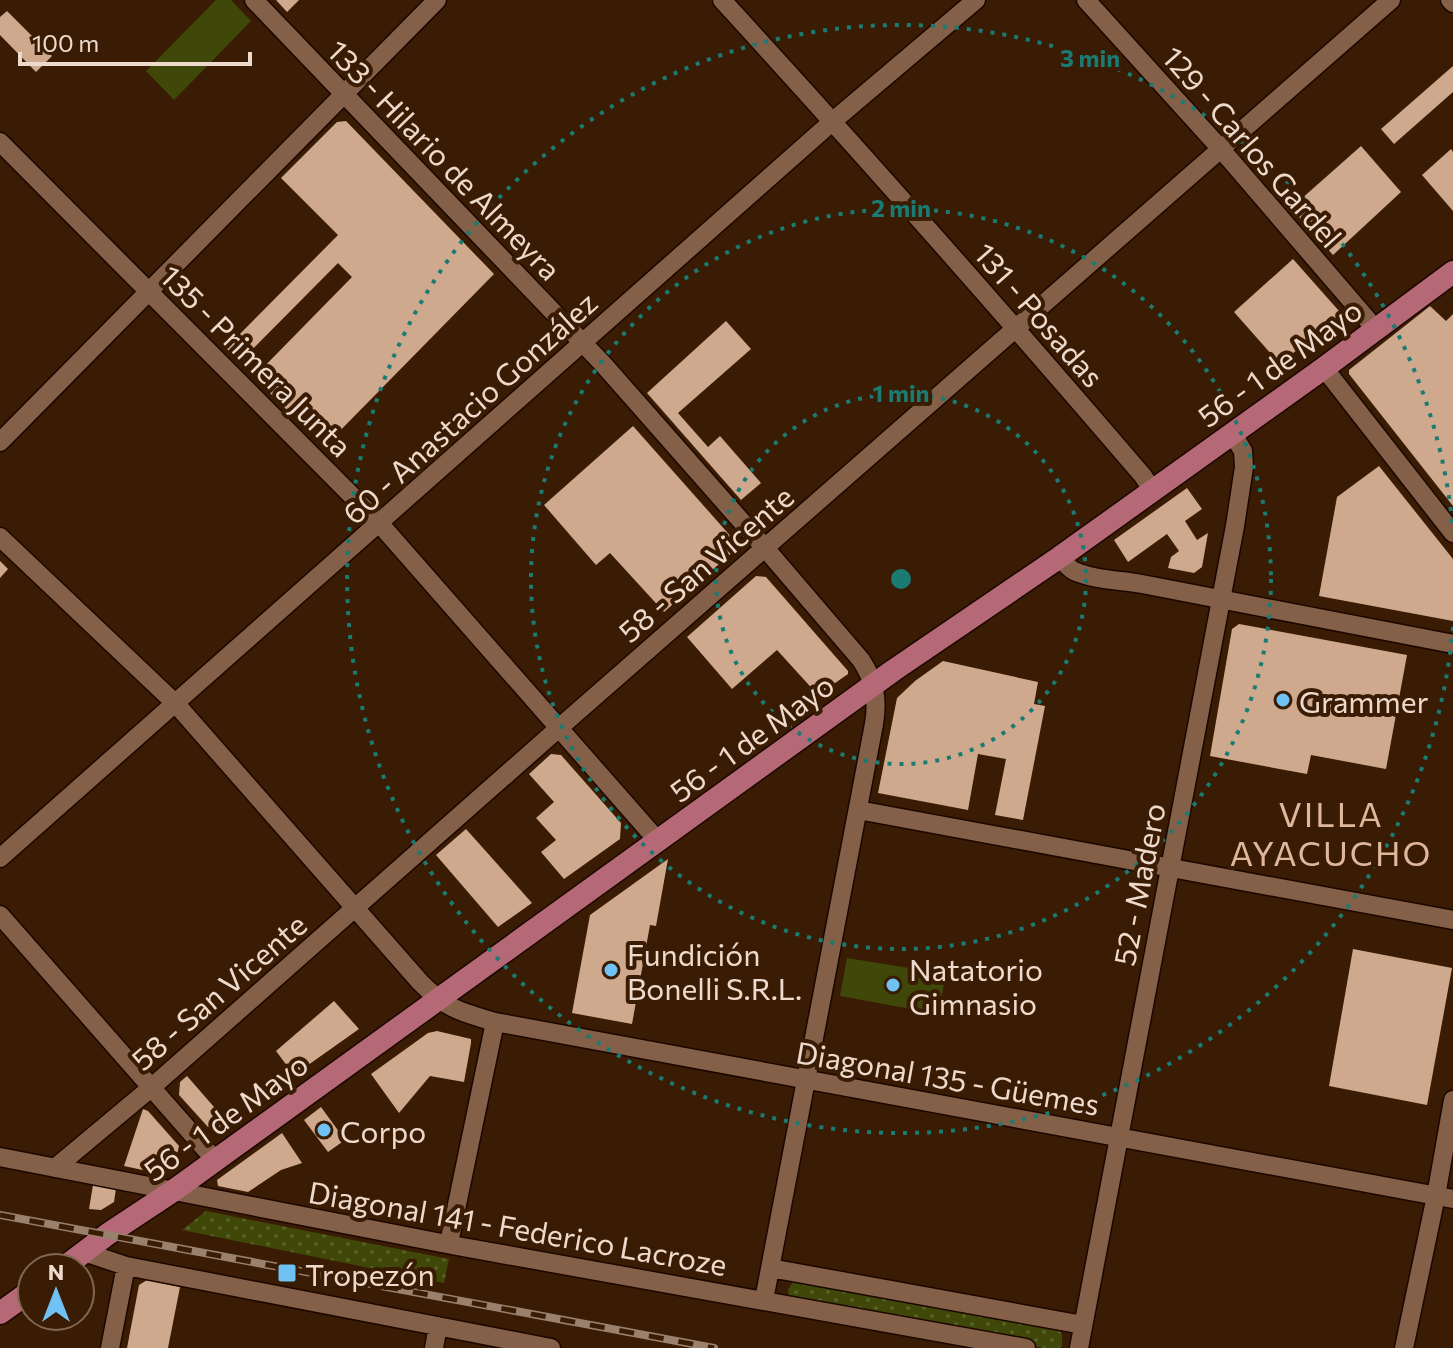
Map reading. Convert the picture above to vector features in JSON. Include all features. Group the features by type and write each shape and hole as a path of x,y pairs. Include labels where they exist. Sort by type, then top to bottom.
{"main road":[{"name":"56 - 1 de Mayo","path":"84,1252 874,685 1060,557 1453,272"}],"street":[{"name":"133 - Hilario de Almeyra","path":"254,0 583,343 861,660 874,685"},
{"path":"0,442 437,0"},
{"name":"131 - Posadas","path":"722,0 1016,328 1152,490"},
{"name":"60 - Anastacio González","path":"0,858 833,121 976,0"},
{"name":"129 - Carlos Gardel","path":"1086,0 1220,148 1375,331"},
{"name":"58 - San Vicente","path":"55,1168 152,1087 1391,0"},
{"name":"135 - Primera Junta","path":"0,142 380,524 658,841"},
{"path":"1324,368 1453,533"},
{"name":"52 - Madero","path":"1079,1348 1244,467 1243,451 1232,433"},
{"path":"0,537 176,704 437,999"},
{"path":"1060,557 1068,567 1084,574 1453,644"},
{"path":"764,1300 876,711 874,685"},
{"path":"858,810 1453,920"},
{"path":"0,915 215,1160"},
{"name":"Diagonal 135 - Güemes","path":"437,999 465,1013 495,1022 1444,1197"},
{"path":"449,1243 495,1022"},
{"path":"1404,1348 1444,1197 1453,1100"},
{"name":"Diagonal 141 - Federico Lacroze","path":"0,1157 1026,1348"},
{"path":"96,1256 126,1266 551,1348"},
{"path":"110,1348 126,1266"},
{"name":"Diagonal 141 - Federico Lacroze","path":"770,1268 1083,1325"},
{"path":"434,1348 438,1326"}],"green space":[{"path":"216,0 231,0 251,21 174,100 146,71"},
{"name":"Natatorio Gimnasio","path":"847,958 946,974 938,1014 840,996"},
{"path":"206,1211 449,1259 444,1283 182,1230"},
{"path":"794,1280 1059,1329 1062,1346 1044,1348 789,1300 788,1290"}],"building":[{"path":"276,0 299,0 287,12"},
{"path":"7,11 52,56 36,72 0,35 0,17"},
{"path":"1453,66 1453,92 1394,144 1381,129"},
{"path":"346,121 494,274 324,447 254,377 352,277 338,263 240,362 226,348 338,235 281,178 337,122"},
{"path":"1361,146 1401,192 1333,255 1291,208"},
{"path":"1451,149 1453,152 1453,211 1422,175"},
{"path":"1293,259 1339,311 1338,321 1279,363 1234,312"},
{"path":"1430,306 1446,321 1453,314 1453,506 1349,374 1349,370"},
{"path":"726,321 751,349 678,413 708,447 720,436 761,483 741,500 647,393"},
{"path":"633,426 734,540 734,551 664,612 610,553 596,565 544,505"},
{"path":"1379,466 1453,559 1453,621 1319,596 1337,497"},
{"path":"1187,488 1202,509 1185,521 1197,540 1208,533 1202,567 1194,573 1168,568 1171,557 1179,551 1167,534 1128,562 1114,540"},
{"path":"0,561 8,569 0,578"},
{"path":"756,576 766,577 848,674 818,695 777,650 732,689 687,637"},
{"name":"Grammer","path":"1239,624 1407,655 1386,769 1311,755 1307,774 1210,756 1232,629"},
{"path":"943,661 1038,682 1034,704 1045,706 1023,820 995,815 1006,759 978,754 968,810 878,793 897,698"},
{"path":"551,754 561,755 621,823 620,839 564,879 541,852 556,840 536,818 554,802 529,774"},
{"path":"466,829 532,903 498,927 436,855"},
{"name":"Fundición Bonelli S.R.L.","path":"668,859 656,926 650,925 632,1024 572,1013 590,915"},
{"path":"1353,949 1452,968 1427,1105 1329,1086"},
{"path":"334,1001 359,1029 294,1075 276,1051"},
{"path":"437,1031 471,1039 464,1082 430,1076 399,1113 371,1074 428,1033"},
{"path":"187,1076 228,1123 219,1130 208,1127 179,1095 180,1082"},
{"name":"Corpo","path":"321,1107 345,1140 328,1152 304,1120"},
{"path":"143,1109 179,1146 177,1155 152,1172 124,1166"},
{"path":"282,1133 302,1163 281,1170 248,1192 218,1186 217,1180"},
{"path":"93,1185 116,1188 114,1202 101,1210 89,1209"},
{"path":"147,1280 180,1287 168,1348 127,1348 139,1285"}],"railway":[{"path":"0,1215 714,1348"}],"place":[{"name":"Grammer","path":"1283,700"},
{"name":"Fundición Bonelli S.R.L.","path":"611,970"},
{"name":"Natatorio Gimnasio","path":"893,985"},
{"name":"Corpo","path":"324,1130"},
{"name":"Tropezón","path":"287,1273"}],"district":[{"name":"VILLA AYACUCHO","path":"1331,832"}]}
